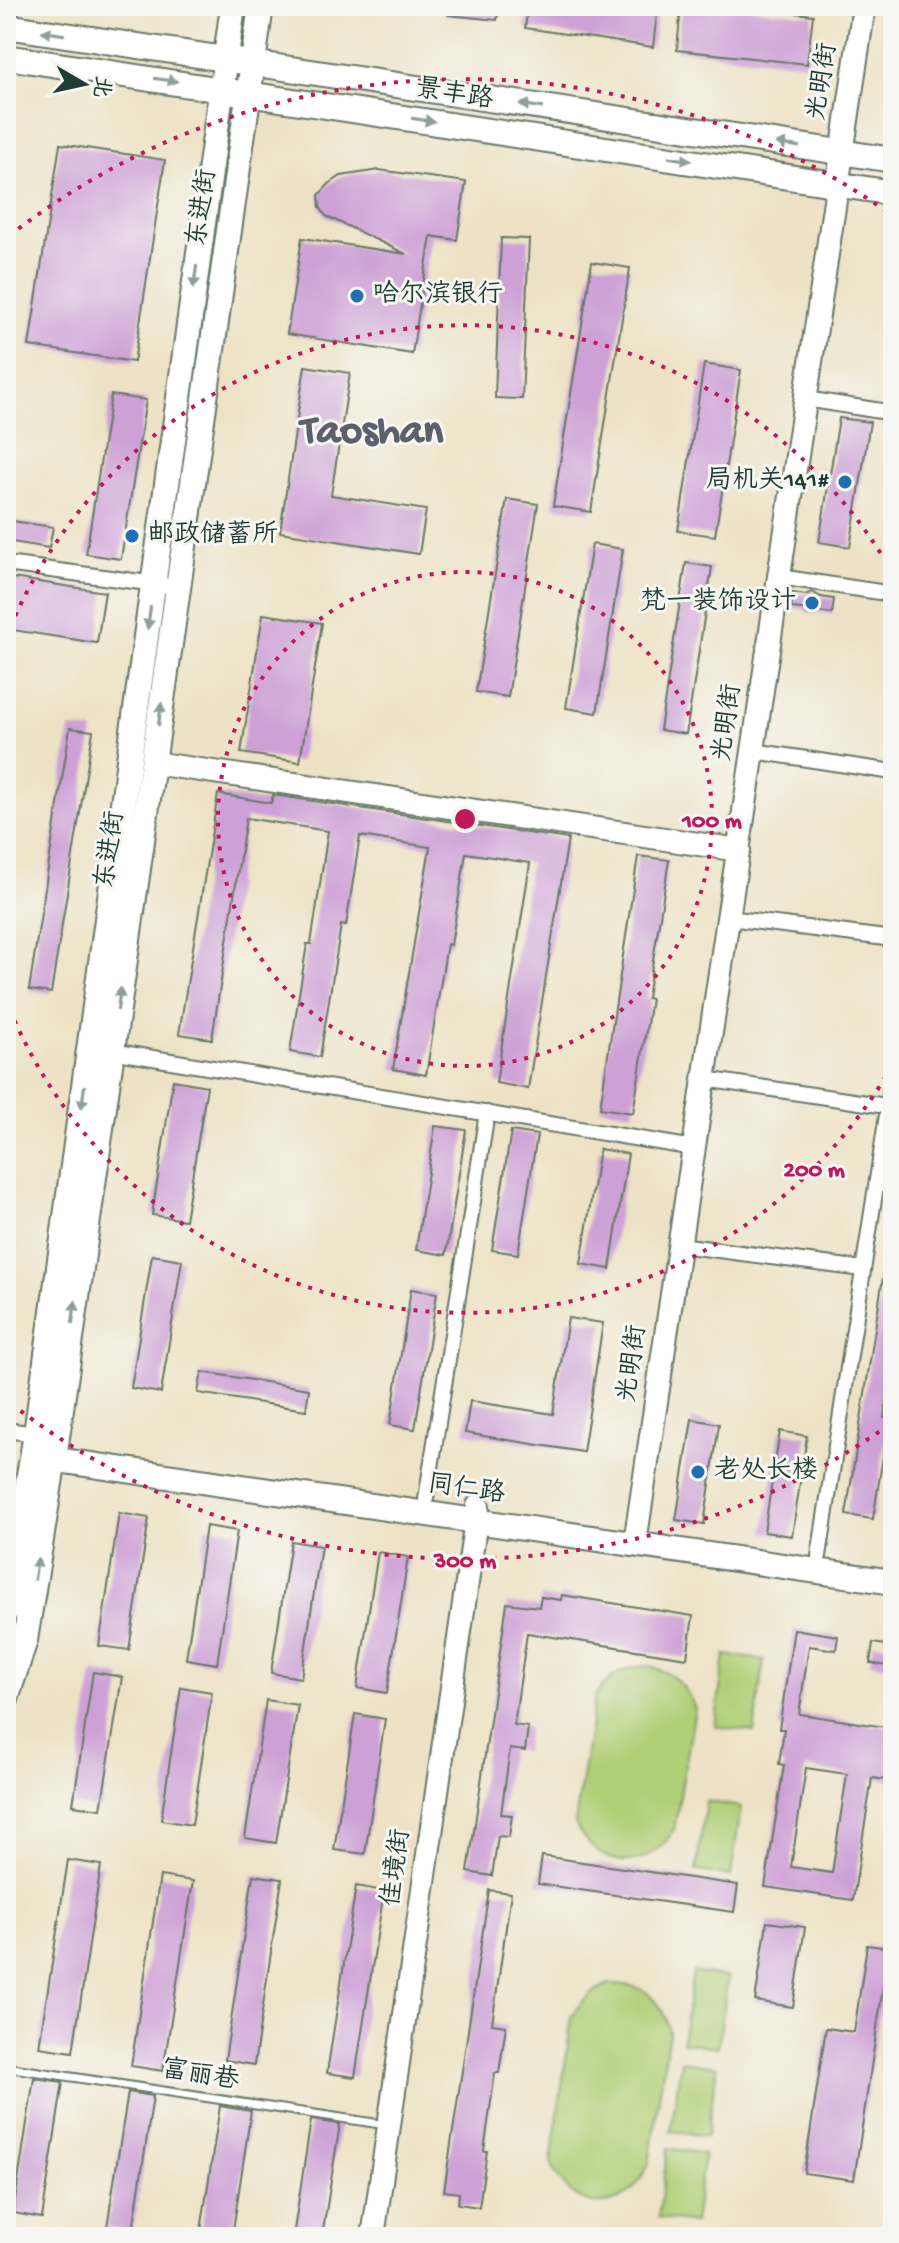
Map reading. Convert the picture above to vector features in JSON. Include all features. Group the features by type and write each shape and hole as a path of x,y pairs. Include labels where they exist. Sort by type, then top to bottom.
{"main road":[{"name":"东进街","path":"6,1611 42,1447 111,1051 153,763 166,585 221,88 233,6"},
{"name":"东进街","path":"6,1699 25,1640 42,1447 166,585 250,93 261,6"},
{"name":"光明街","path":"636,1536 864,6"},
{"name":"景丰路","path":"6,26 893,160"},
{"name":"景丰路","path":"6,57 893,193"},
{"path":"153,763 739,850"},
{"name":"同仁路","path":"42,1447 426,1499 477,1514"},
{"name":"同仁路","path":"42,1447 477,1514 893,1566"},
{"name":"佳境街","path":"373,2237 477,1514"},
{"name":"同仁路","path":"636,1536 893,1582"}],"street":[{"path":"806,399 893,413"},
{"path":"6,564 166,585"},
{"path":"779,577 893,594"},
{"path":"753,751 893,772"},
{"path":"729,918 893,939"},
{"path":"111,1051 694,1148"},
{"path":"819,1556 891,1106 893,1076"},
{"path":"705,1079 891,1106"},
{"path":"426,1499 487,1113"},
{"path":"680,1245 863,1269"},
{"path":"6,1430 42,1447"}],"lane":[{"name":"富丽巷","path":"6,2067 389,2126"}],"green space":[{"path":"725,1655 764,1660 754,1732 715,1726"},
{"path":"650,1666 678,1682 688,1693 695,1709 674,1830 663,1845 650,1854 636,1860 622,1861 596,1850 584,1839 575,1823 595,1696 618,1674"},
{"path":"706,1801 741,1807 731,1876 696,1871"},
{"path":"693,1972 728,1977 718,2047 682,2042"},
{"path":"609,1984 632,1986 650,1994 662,2010 669,2032 649,2163 640,2181 628,2194 614,2201 599,2203 585,2201 571,2193 551,2162 572,2017 587,1997"},
{"path":"681,2061 717,2066 707,2136 671,2131"},
{"path":"668,2148 704,2154 694,2223 658,2218"}],"building":[{"path":"448,6 499,6 497,20 448,15"},
{"path":"528,6 658,6 653,47 525,28"},
{"path":"681,6 729,6 813,15 807,64 677,50"},
{"path":"60,144 165,160 134,362 29,346"},
{"path":"379,170 466,182 457,240 431,236 412,354 287,334 302,238 406,254 326,216 320,207 319,195 341,176"},
{"path":"501,238 529,239 522,399 495,398"},
{"path":"592,262 630,268 591,512 553,506"},
{"path":"704,364 741,370 715,536 678,531"},
{"path":"305,366 350,373 331,495 426,510 419,554 280,532"},
{"path":"111,395 146,400 121,559 86,554"},
{"name":"局机关141#","path":"839,418 870,422 850,547 819,542"},
{"path":"507,499 538,504 508,697 476,692"},
{"path":"6,520 53,527 49,548 6,541"},
{"path":"592,544 623,549 597,713 566,708"},
{"path":"686,563 712,567 686,734 660,730"},
{"path":"6,577 105,592 97,643 6,629"},
{"name":"梵一装饰设计","path":"812,592 834,599 832,614 810,614 803,609 791,608 793,593 805,595"},
{"path":"263,614 322,623 300,762 241,753"},
{"path":"70,728 93,731 51,993 29,990"},
{"path":"218,794 271,803 273,795 568,839 528,1089 496,1083 530,863 466,853 451,945 447,944 426,1075 393,1069 430,847 360,836 346,926 341,925 320,1057 290,1052 328,831 246,818 212,1039 179,1034"},
{"path":"638,856 669,860 633,1113 600,1108"},
{"path":"173,1080 207,1086 185,1220 152,1215"},
{"path":"435,1126 466,1130 446,1255 416,1250"},
{"path":"511,1131 537,1135 518,1254 492,1250"},
{"path":"599,1149 628,1154 610,1269 581,1264"},
{"path":"152,1255 182,1260 161,1393 131,1388"},
{"path":"886,1258 893,1259 893,1360 884,1418 889,1419 873,1519 846,1515"},
{"path":"411,1289 437,1293 415,1429 390,1425"},
{"path":"568,1318 603,1323 583,1452 465,1433 470,1401 553,1414"},
{"path":"202,1372 309,1389 306,1410 198,1393"},
{"name":"老处长楼","path":"692,1419 719,1424 704,1524 676,1520"},
{"path":"780,1431 807,1436 792,1536 764,1532"},
{"path":"119,1513 149,1518 129,1650 99,1646"},
{"path":"206,1526 237,1531 217,1664 186,1659"},
{"path":"291,1541 321,1546 301,1678 271,1673"},
{"path":"378,1552 408,1557 387,1693 357,1688"},
{"path":"562,1595 693,1616 687,1658 527,1633 514,1725 528,1727 525,1751 510,1749 501,1814 512,1815 509,1837 498,1836 492,1876 468,1872 507,1603 539,1607 541,1597 561,1600"},
{"path":"794,1629 838,1636 836,1650 809,1646 799,1714 893,1728 893,1781 872,1778 853,1900 765,1887 784,1765 779,1764 784,1729 779,1729","holes":["806,1768 847,1774 832,1873 791,1867"]},
{"path":"873,1643 893,1646 893,1667 870,1663"},
{"path":"93,1672 122,1677 101,1809 73,1805"},
{"path":"181,1687 212,1692 192,1825 161,1820"},
{"path":"266,1700 298,1705 276,1843 245,1838"},
{"path":"355,1714 385,1719 365,1854 334,1850"},
{"path":"542,1856 738,1885 734,1912 538,1884"},
{"path":"68,1860 101,1865 73,2052 39,2047"},
{"path":"253,1875 282,1879 254,2065 225,2060"},
{"path":"160,1876 193,1881 163,2071 131,2066"},
{"path":"356,1886 384,1891 355,2077 327,2073"},
{"path":"489,1890 511,1893 492,2024 506,2026 499,2073 495,2073 479,2207 458,2204 459,2193 444,2191"},
{"path":"767,1922 805,1927 793,2007 755,2001"},
{"path":"867,1945 889,1948 854,2180 804,2173 826,2028 854,2032"},
{"path":"34,2078 63,2082 42,2218 13,2213"},
{"path":"128,2092 153,2096 133,2231 107,2227"},
{"path":"220,2106 251,2111 232,2237 200,2237"},
{"path":"311,2120 340,2124 322,2237 293,2237"}],"place":[{"name":"哈尔滨银行","path":"357,296"},
{"name":"局机关141#","path":"845,482"},
{"name":"邮政储蓄所","path":"132,536"},
{"name":"梵一装饰设计","path":"812,603"},
{"name":"老处长楼","path":"698,1472"}],"district":[{"name":"Taoshan","path":"372,433"}]}
